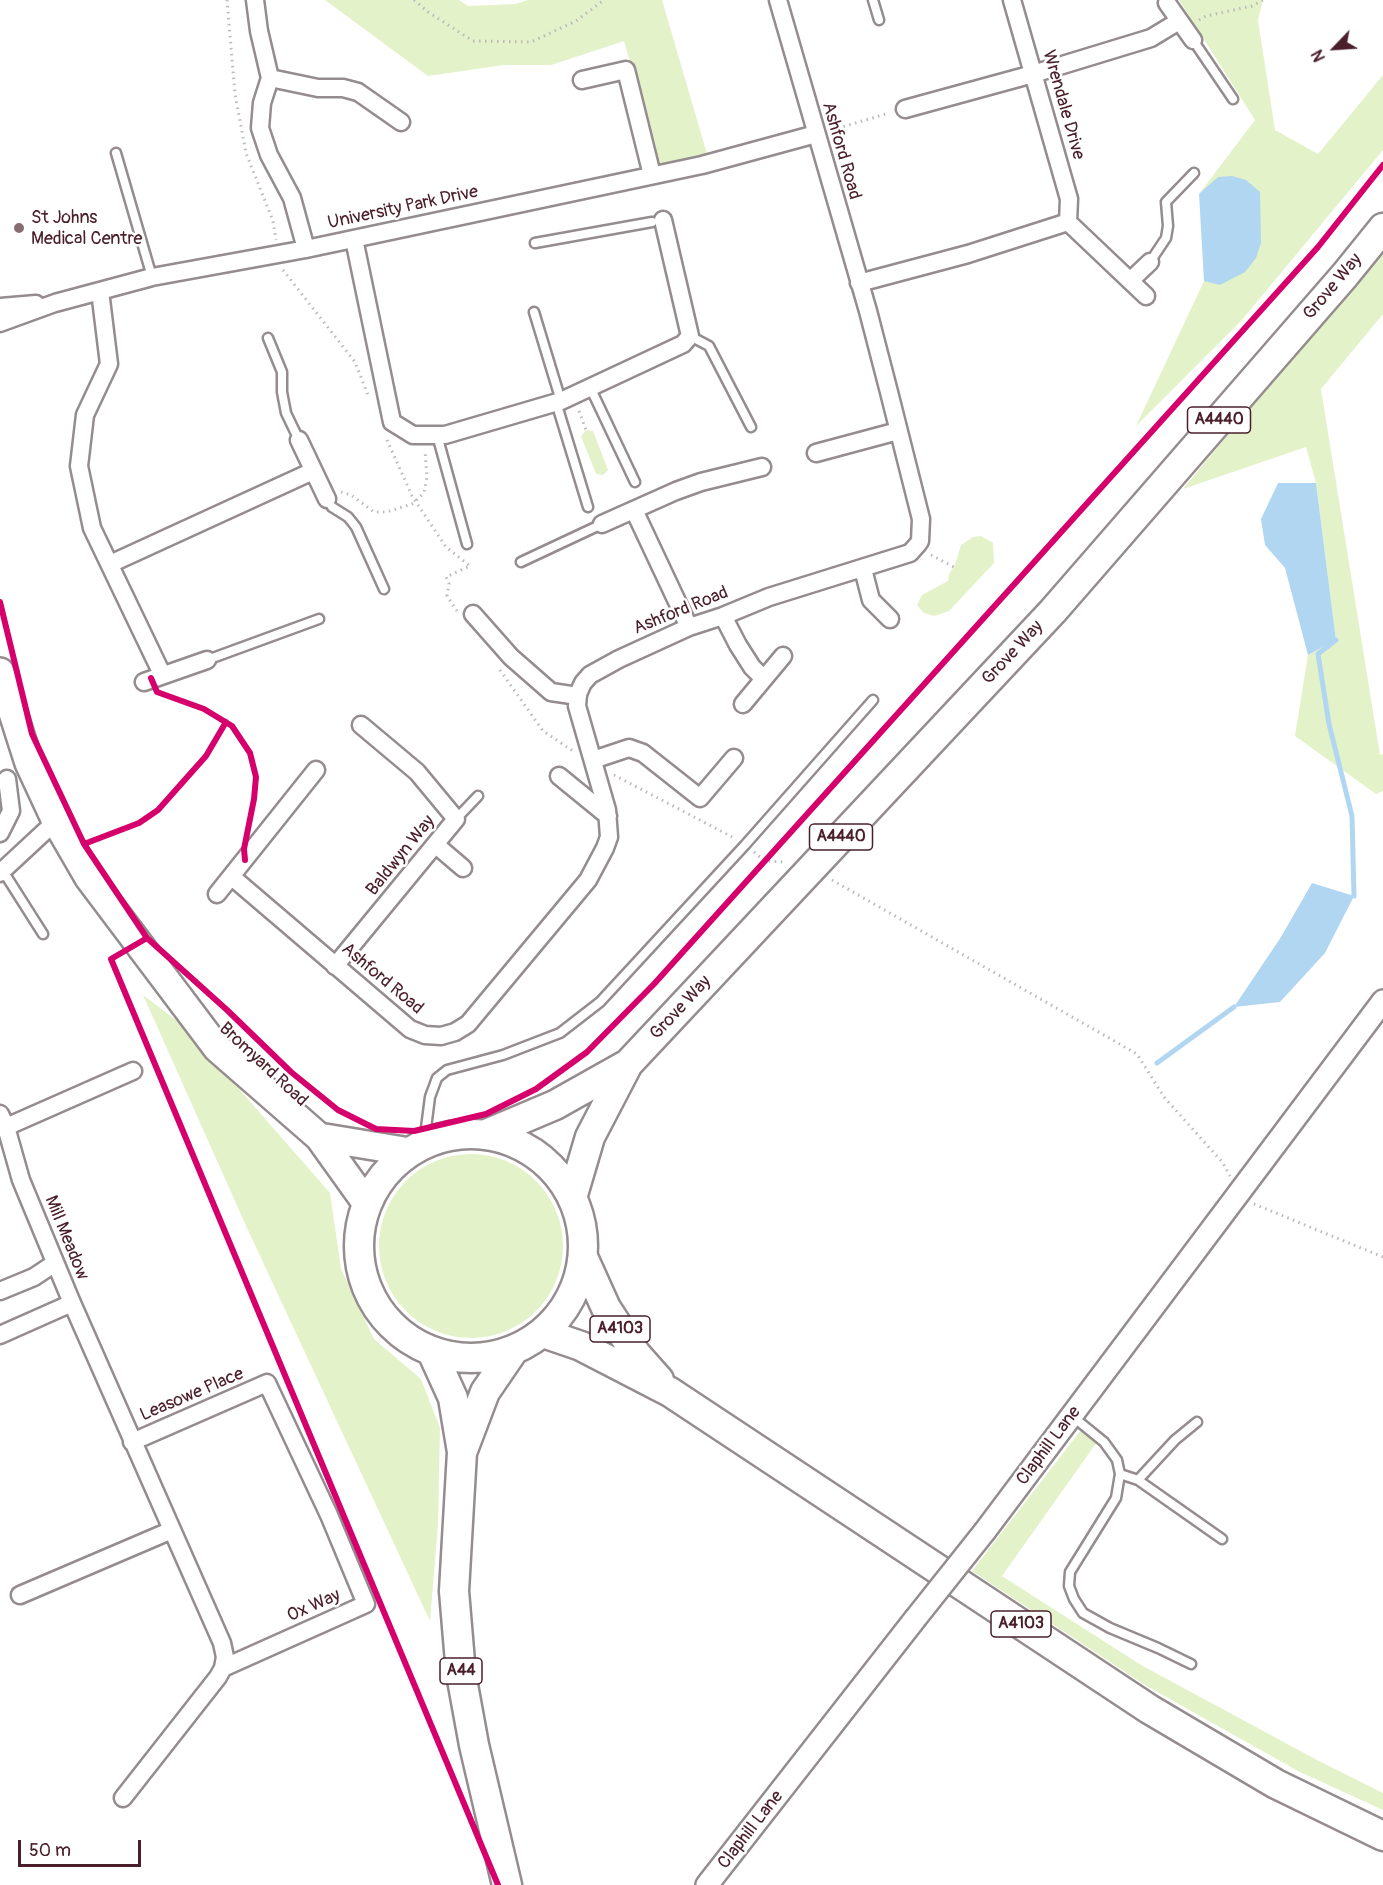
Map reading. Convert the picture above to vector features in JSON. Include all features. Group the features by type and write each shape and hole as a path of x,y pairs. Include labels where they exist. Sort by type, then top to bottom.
{"highway":[{"name":"Grove Way","path":"572,1198 590,1137 628,1064 1053,611 1345,275 1383,228"},
{"name":"Grove Way","path":"484,1135 555,1105 628,1064"},
{"path":"484,1135 512,1142 537,1155 557,1174 572,1198 582,1227 583,1257 577,1286 563,1312 543,1333 513,1351 487,1358 460,1358 432,1352 402,1335 377,1308 363,1275 359,1239 367,1204 378,1183 393,1166 419,1147 446,1137 484,1135"},
{"name":"A4103","path":"583,1257 612,1317 636,1354 670,1392"},
{"name":"A4103","path":"543,1333 581,1346 670,1392 1149,1709 1276,1784 1383,1836"},
{"name":"A44","path":"462,1452 485,1392 513,1351"},
{"name":"A44","path":"432,1352 453,1398 462,1452 454,1590 461,1674 474,1745 507,1885"}],"main road":[{"name":"Bromyard Road","path":"0,672 29,763 56,821 89,878 217,1048 319,1137 367,1204"},
{"path":"319,1137 419,1147"}],"street":[{"path":"255,0 259,31 270,78 262,103 260,128 269,155 292,198 306,249"},
{"name":"Wrendale Drive","path":"1012,0 1069,199 1068,222"},
{"name":"Ashford Road","path":"232,876 410,1029 425,1035 441,1036 455,1032 468,1024 588,880 609,837 608,816 578,706 578,696 583,683 590,675 689,627 769,597 910,553 920,541 921,519 859,283 780,1"},
{"path":"905,109 1186,30 1166,1"},
{"path":"582,80 626,70 652,175"},
{"path":"270,78 318,88 343,88 358,92 400,122"},
{"name":"University Park Drive","path":"0,323 55,303 152,277 306,249 702,165 816,134"},
{"path":"354,239 392,422 413,435 445,435 563,400 683,344 690,336 662,220"},
{"path":"859,283 968,254 1068,222 1146,296"},
{"path":"1130,281 1150,262"},
{"path":"100,291 109,364 86,415 79,466 92,528 162,674"},
{"path":"0,306 55,303"},
{"path":"816,453 898,431"},
{"path":"298,440 327,499"},
{"path":"602,524 701,482 762,467"},
{"path":"110,564 313,471"},
{"path":"634,510 689,627"},
{"path":"863,569 871,600 890,619"},
{"path":"473,614 511,657 551,693 578,696"},
{"path":"723,616 752,667 763,678"},
{"path":"743,704 783,656"},
{"path":"144,682 207,660"},
{"name":"Baldwyn Way","path":"335,966 456,819 417,772 362,724"},
{"path":"593,760 629,748 643,753 700,798 734,758"},
{"path":"218,894 316,770"},
{"path":"559,776 608,816"},
{"path":"0,833 11,811 6,779"},
{"path":"2,872 56,821"},
{"path":"436,845 463,867"},
{"name":"Claphill Lane","path":"707,1885 985,1531 1383,1001"},
{"path":"3,1120 133,1071"},
{"name":"Mill Meadow","path":"0,1335 72,1304 21,1180 3,1120"},
{"path":"0,1291 34,1277 55,1263"},
{"path":"72,1304 222,1643 225,1657 223,1668"},
{"name":"Leasowe Place","path":"132,1442 267,1383 329,1515"},
{"name":"Ox Way","path":"123,1798 223,1668 366,1604 329,1515"},
{"path":"20,1595 172,1530"}],"lane":[{"path":"873,0 879,20"},
{"path":"1186,30 1233,99"},
{"path":"116,153 152,277"},
{"path":"1150,262 1166,238 1168,226 1166,202 1194,173"},
{"path":"535,243 662,220"},
{"path":"534,312 563,400 588,507"},
{"path":"690,336 709,346 751,427"},
{"path":"267,338 282,372 282,392 286,413 298,440"},
{"path":"590,387 634,482"},
{"path":"429,435 467,544"},
{"path":"327,499 332,507 348,517 356,527 384,589"},
{"path":"521,562 602,524"},
{"path":"207,660 319,619"},
{"path":"419,1147 426,1128 430,1097 437,1078 447,1070 503,1055 560,1033 600,1002 729,863 873,700"},
{"path":"456,819 478,796"},
{"path":"2,872 43,934"},
{"path":"1071,1415 1104,1442 1117,1460 1120,1474 1116,1498 1070,1572 1070,1586 1074,1599 1083,1613 1110,1628 1191,1665"},
{"path":"1138,1480 1175,1440 1197,1422"},
{"path":"1120,1474 1138,1480 1222,1539"}],"path":[{"path":"226,0 235,94 246,153 273,221 278,254 284,274 355,363 372,404"},
{"path":"414,0 428,12 473,41 531,42 576,21 604,0"},
{"path":"1186,30 1206,16 1252,6 1263,0"},
{"path":"816,134 905,109"},
{"path":"563,400 586,430"},
{"path":"385,435 415,502 446,547 470,566 446,577 449,584"},
{"path":"327,499 340,492 351,495 374,512 387,512 415,502 424,493 427,477 425,452 429,435"},
{"path":"916,547 954,567"},
{"path":"750,849 765,861"},
{"path":"757,870 773,852"},
{"path":"833,880 1137,1054 1164,1096 1223,1163 1239,1191 1256,1206 1383,1257"}],"green space":[{"path":"325,0 459,0 468,6 515,4 528,0 662,0 707,154 660,166 624,41 551,65 504,65 428,76"},
{"path":"1179,0 1263,0 1258,20 1275,130 1318,154 1383,75 1383,150 1241,321 1136,426 1204,281 1256,258 1246,181 1199,194 1255,120"},
{"path":"1383,244 1383,314 1321,389 1380,755 1383,754 1383,791 1376,794 1295,736 1308,655 1336,640 1316,483 1306,447 1183,489"},
{"path":"586,430 593,431 608,470 603,475 596,474 581,436"},
{"path":"981,536 993,543 994,563 949,611 934,616 924,613 917,605 922,595 948,581 961,545 973,537"},
{"path":"143,995 184,1026 330,1193 341,1269 374,1339 421,1379 440,1428 438,1524 430,1621 247,1228"},
{"path":"471,1154 506,1161 536,1181 556,1211 563,1246 556,1281 536,1311 506,1331 471,1338 436,1331 406,1311 386,1281 379,1246 386,1211 406,1181 436,1161"},
{"path":"1081,1430 1097,1442 1002,1576 1141,1665 1383,1793 1383,1810 1298,1771 1145,1685 972,1571"}],"water":[{"path":"1232,176 1246,180 1260,192 1261,243 1256,258 1245,272 1220,285 1204,281 1199,194 1218,177"},
{"path":"1278,483 1316,483 1336,640 1308,655 1285,568 1265,545 1261,519"},
{"path":"1312,883 1354,896 1325,953 1280,1002 1234,1007 1281,937"}],"waterway":[{"path":"1336,640 1318,654 1329,724 1352,816 1354,896"},
{"path":"1157,1063 1234,1007"}],"cycle path":[{"path":"498,1885 111,959 147,938 291,1072 338,1110 376,1129 414,1131 486,1114 536,1089 587,1052 654,984 1318,247 1383,165"},
{"path":"0,602 32,734 84,844 147,938"},
{"path":"151,678 157,692 204,709 232,726 250,753 256,777 244,849 245,860"},
{"path":"84,844 139,823 158,810 206,756 226,722"}],"place":[{"name":"St Johns Medical Centre","path":"19,228"}]}
